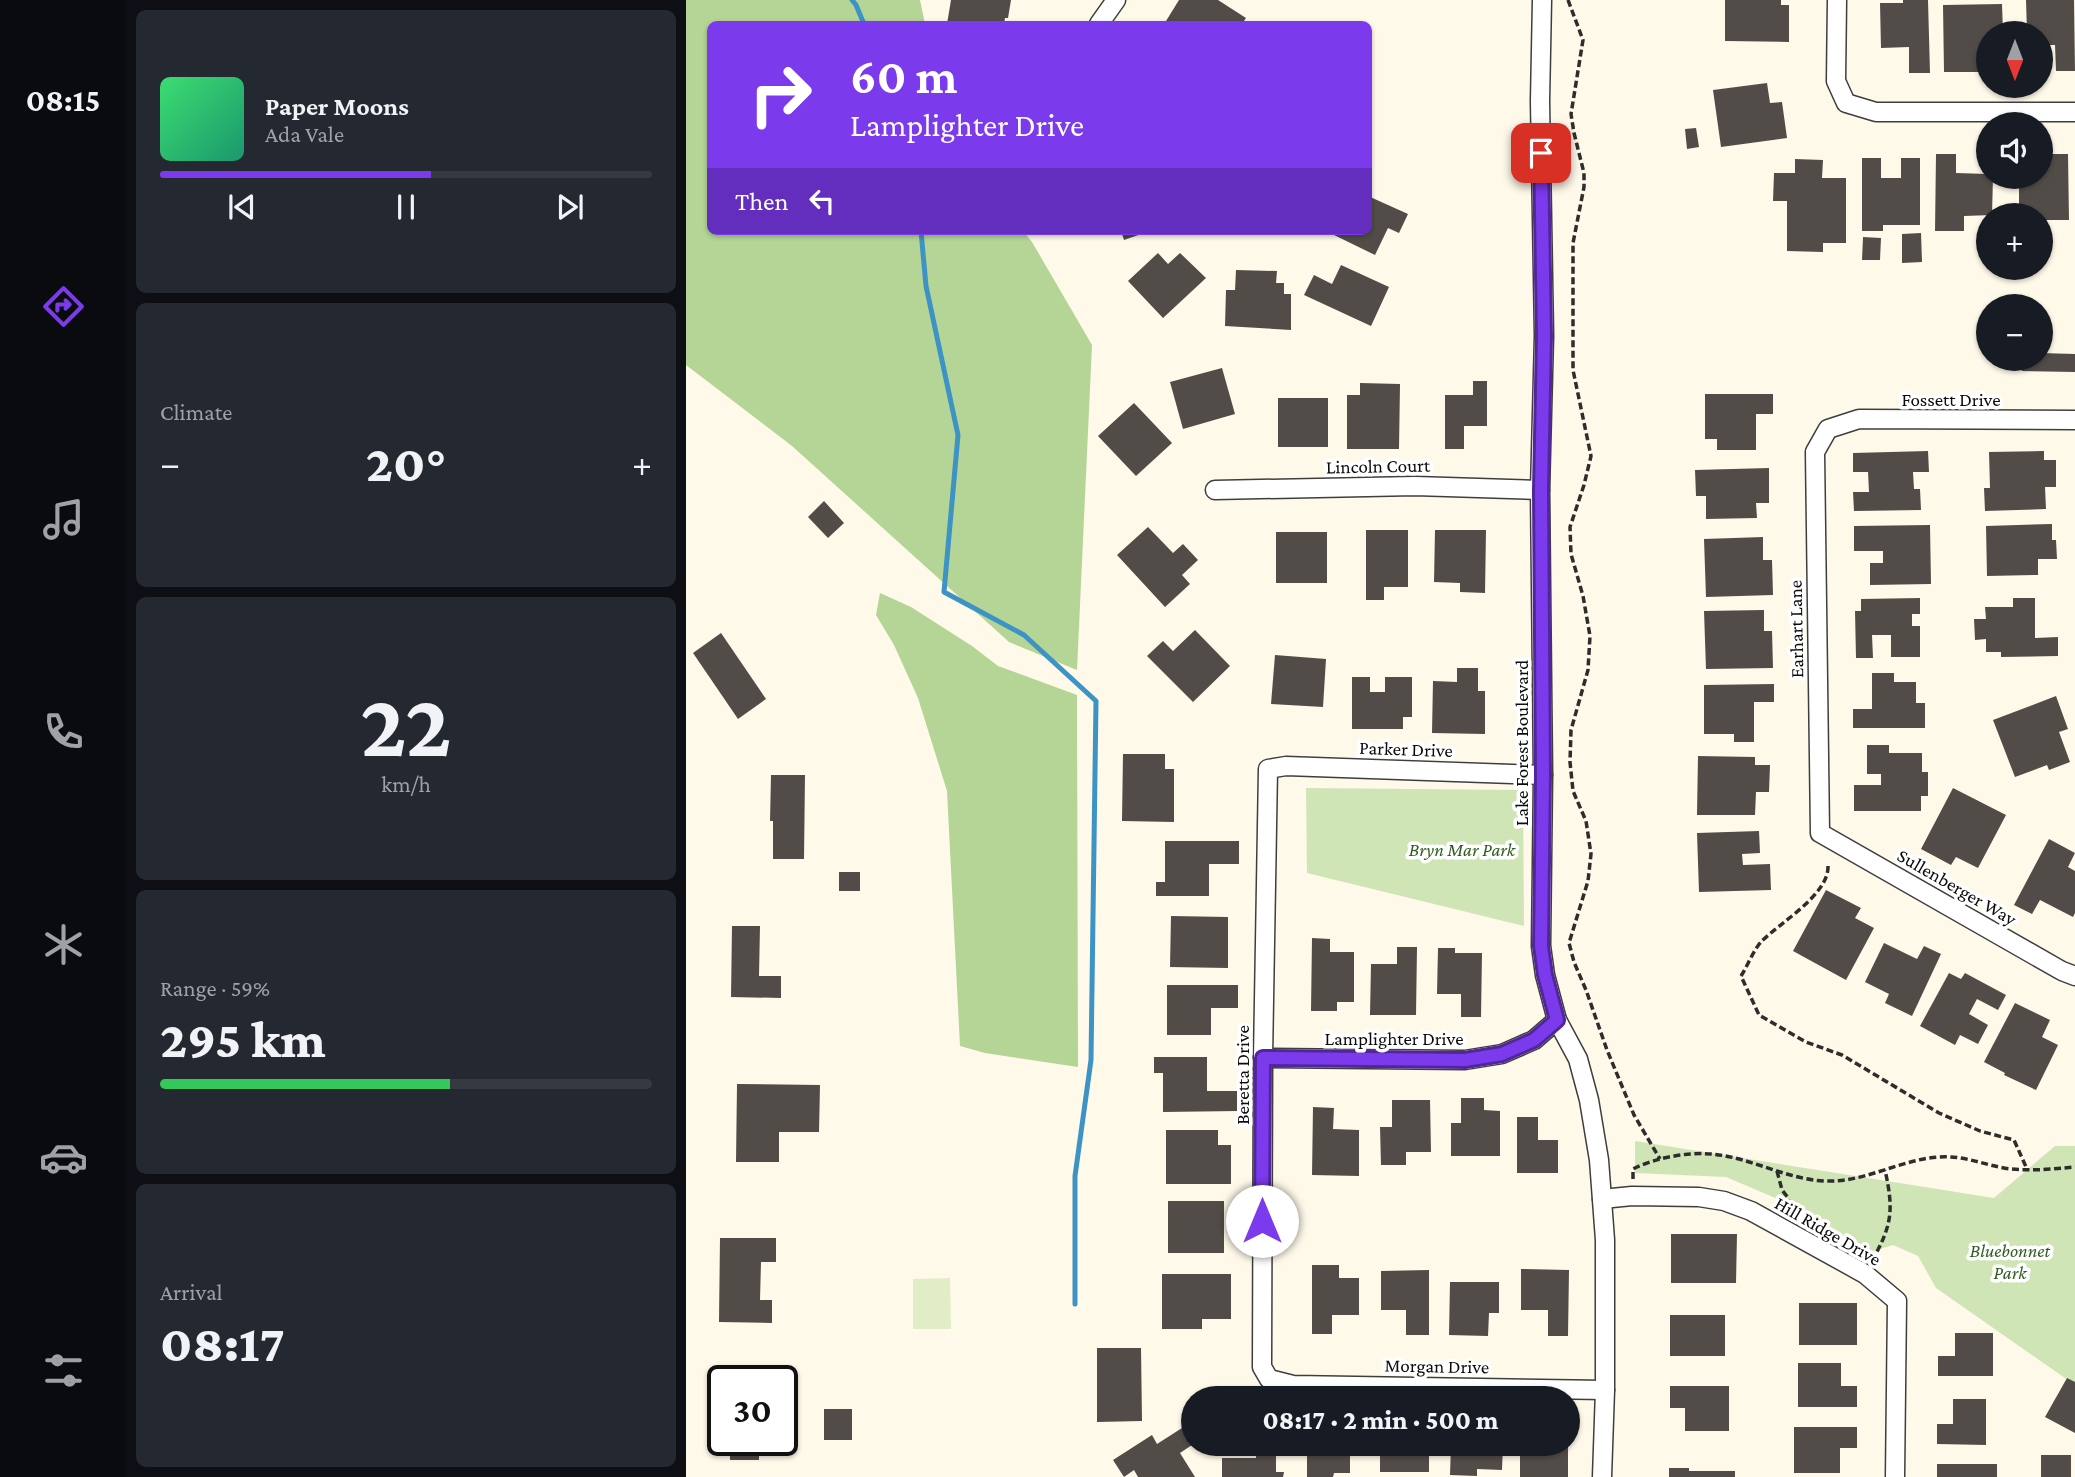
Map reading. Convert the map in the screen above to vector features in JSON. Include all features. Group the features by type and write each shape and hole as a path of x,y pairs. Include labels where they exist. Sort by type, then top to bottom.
{"street":[{"path":"1101,21 1115,0"},
{"name":"Lake Forest Boulevard","path":"1542,0 1540,101 1544,336 1541,490 1541,946 1545,975 1557,1020 1578,1059 1589,1100 1599,1160 1605,1240 1602,1477"},
{"path":"1837,0 1836,81 1846,103 1876,112 2075,112"},
{"name":"Fossett Drive","path":"1828,429 1859,419 2075,420"},
{"name":"Earhart Lane","path":"1820,833 1815,452 1828,429"},
{"name":"Lincoln Court","path":"1215,490 1415,486 1541,490"},
{"name":"Parker Drive","path":"1268,769 1286,766 1543,775"},
{"name":"Beretta Drive","path":"1268,769 1261,1357 1262,1367 1269,1379"},
{"name":"Sullenberger Way","path":"1820,833 2062,971 2075,975"},
{"name":"Lamplighter Drive","path":"1263,1058 1465,1060 1502,1054 1534,1040 1557,1020"},
{"name":"Hill Ridge Drive","path":"1602,1199 1632,1196 1699,1197 1751,1211 1865,1274 1897,1301 1895,1477"},
{"name":"Morgan Drive","path":"1269,1379 1293,1385 1605,1390"}],"path":[{"path":"1568,0 1583,40 1571,114 1584,173 1584,187 1573,243 1573,370 1591,456 1570,527 1571,554 1583,596 1590,636 1588,670 1571,730 1570,762 1573,791 1586,821 1591,854 1588,881 1569,943 1629,1104 1660,1159"},
{"path":"1828,866 1829,874 1819,889 1783,925 1760,943 1741,976 1759,1016 1806,1042 1842,1055 1939,1113 1980,1131 2014,1140 2027,1169"},
{"path":"1632,1196 1633,1169 1660,1159 1711,1154 1798,1178 1824,1181 1847,1181 1911,1162 1947,1157 1961,1157 2011,1169 2075,1167"},
{"path":"1865,1274 1890,1223 1891,1199 1885,1170"},
{"path":"1777,1171 1782,1190 1789,1199 1781,1227"}],"green space":[{"path":"686,0 920,0 924,21 707,21 707,235 1026,235 1092,345 1077,670 1009,642 792,446 686,365"},
{"path":"880,593 911,607 998,666 1077,695 1078,1067 985,1053 960,1046 947,791 918,698 894,645 876,615"},
{"name":"Bryn Mar Park","path":"1306,788 1523,790 1524,926 1307,873"},
{"name":"Bluebonnet Park","path":"1635,1141 1994,1198 2055,1146 2075,1146 2075,1385 1936,1288 1918,1256 1893,1245 1863,1254 1792,1205 1726,1177 1635,1173"},
{"path":"950,1278 951,1329 913,1329 913,1279"}],"building":[{"path":"951,0 1011,0 1008,18 1004,21 948,21"},
{"path":"1179,0 1218,0 1246,18 1244,21 1166,21"},
{"path":"1725,0 1781,0 1781,5 1789,5 1789,42 1725,41"},
{"path":"1903,0 1928,0 1930,73 1909,73 1909,47 1881,48 1880,3 1903,3"},
{"path":"2026,0 2074,0 2075,71 2056,71 2053,21 2027,21"},
{"path":"2002,4 2003,21 1976,21 1976,72 1944,72 1943,5"},
{"path":"1767,83 1770,103 1782,102 1787,138 1721,147 1713,90"},
{"path":"1696,128 1699,147 1687,149 1685,129"},
{"path":"1936,154 1956,154 1956,173 1976,174 1976,189 1993,189 1992,203 1976,203 1976,216 1964,216 1964,231 1935,231"},
{"path":"2053,154 2068,154 2069,220 2053,220 2053,203 2019,203 2019,189 2053,189"},
{"path":"1862,158 1881,158 1881,178 1901,178 1901,158 1920,158 1920,225 1883,225 1883,231 1862,231"},
{"path":"1795,159 1823,160 1822,178 1846,178 1846,243 1823,243 1823,252 1787,251 1787,201 1773,201 1774,173 1795,173"},
{"path":"1372,198 1408,214 1399,233 1388,228 1375,255 1334,235 1372,235"},
{"path":"1921,233 1922,262 1902,263 1902,234"},
{"path":"1122,235 1138,235 1124,240"},
{"path":"1863,237 1881,238 1880,260 1862,260"},
{"path":"1158,253 1168,264 1180,253 1206,278 1163,318 1128,281"},
{"path":"1341,265 1389,287 1371,326 1304,295 1314,275 1332,284"},
{"path":"1236,270 1277,271 1276,283 1284,283 1284,294 1291,294 1291,330 1225,326 1226,290 1235,290"},
{"path":"2053,353 2075,354 2075,372 2022,371 2053,371"},
{"path":"1222,368 1235,414 1183,429 1170,382"},
{"path":"1473,381 1487,381 1487,426 1464,426 1464,449 1445,449 1445,395 1473,395"},
{"path":"1360,383 1400,384 1399,449 1347,449 1347,395 1360,395"},
{"path":"1705,394 1773,394 1773,414 1756,414 1756,450 1717,450 1717,439 1705,439"},
{"path":"1278,398 1328,398 1328,447 1278,447"},
{"path":"1134,403 1172,443 1136,476 1098,436"},
{"path":"1928,451 1929,472 1913,472 1914,489 1920,489 1921,510 1854,511 1853,492 1869,492 1868,472 1853,472 1853,453"},
{"path":"2044,451 2044,460 2056,460 2056,487 2045,487 2046,509 1985,511 1984,488 1990,488 1989,452"},
{"path":"1769,468 1769,503 1756,503 1757,518 1706,519 1706,496 1696,496 1695,470"},
{"path":"824,501 844,523 828,538 808,517"},
{"path":"2052,524 2052,540 2056,540 2057,559 2038,559 2038,575 1987,576 1986,526"},
{"path":"1930,525 1931,584 1870,585 1870,563 1883,563 1883,551 1854,551 1854,526"},
{"path":"1148,527 1173,553 1183,544 1198,560 1182,575 1190,584 1165,607 1117,555"},
{"path":"1366,530 1408,530 1408,587 1384,587 1384,600 1366,600"},
{"path":"1435,530 1486,530 1485,593 1460,592 1460,583 1434,582"},
{"path":"1276,532 1327,532 1327,583 1276,583"},
{"path":"1763,537 1763,560 1772,560 1773,595 1706,597 1704,539"},
{"path":"1920,598 1920,614 1912,614 1912,626 1920,626 1920,657 1891,657 1891,635 1872,635 1873,658 1856,658 1855,611 1861,611 1861,599"},
{"path":"2013,598 2035,598 2035,638 2058,637 2058,656 2001,657 2001,652 1986,652 1986,639 1975,640 1974,619 1986,619 1985,607 2013,607"},
{"path":"1764,610 1764,631 1772,631 1773,668 1706,669 1704,611"},
{"path":"1195,630 1230,666 1193,702 1147,656 1163,641 1173,651"},
{"path":"721,633 766,699 738,719 693,653"},
{"path":"1275,655 1326,659 1323,707 1271,704"},
{"path":"1457,668 1478,668 1478,691 1485,691 1485,734 1432,733 1433,681 1457,682"},
{"path":"1872,673 1894,673 1894,682 1916,682 1916,703 1925,703 1925,728 1853,728 1853,709 1872,709"},
{"path":"1352,677 1370,677 1370,692 1385,692 1385,677 1412,677 1412,717 1403,717 1403,729 1352,729"},
{"path":"1774,684 1774,702 1754,702 1754,742 1734,742 1734,734 1704,734 1704,685"},
{"path":"2056,696 2068,729 2059,732 2070,762 2049,770 2047,765 2015,777 1993,720"},
{"path":"1867,745 1889,745 1889,753 1922,753 1922,772 1928,772 1928,796 1921,796 1921,811 1854,811 1854,785 1881,785 1881,774 1867,774"},
{"path":"1123,754 1165,754 1165,769 1174,769 1174,822 1122,821"},
{"path":"1698,756 1755,757 1755,765 1770,765 1769,792 1756,792 1755,815 1697,815"},
{"path":"771,775 805,775 804,859 773,859"},
{"path":"1953,788 2006,815 1978,868 1956,857 1951,865 1921,849"},
{"path":"1759,831 1760,853 1742,854 1743,865 1770,864 1771,890 1699,892 1697,833"},
{"path":"2049,839 2075,853 2068,867 2075,871 2073,917 2040,900 2032,914 2014,905"},
{"path":"1165,841 1239,841 1239,864 1209,864 1209,896 1156,896 1156,882 1165,882"},
{"path":"839,872 860,872 860,891 839,891"},
{"path":"1826,890 1861,908 1855,918 1874,928 1846,980 1793,951"},
{"path":"1171,916 1228,917 1228,968 1170,967"},
{"path":"732,926 760,926 759,976 781,976 781,998 731,997"},
{"path":"1312,938 1330,939 1330,952 1354,952 1354,1002 1337,1002 1337,1011 1311,1011"},
{"path":"1884,943 1917,959 1924,946 1941,954 1912,1016 1885,1003 1889,994 1865,982"},
{"path":"1397,947 1417,947 1416,1015 1370,1015 1371,964 1397,964"},
{"path":"1438,948 1455,948 1455,953 1482,953 1481,1017 1461,1017 1461,994 1437,994"},
{"path":"1949,973 1961,979 1965,973 2006,995 1998,1010 1977,999 1969,1014 1988,1025 1978,1044 1960,1035 1955,1045 1920,1026"},
{"path":"1167,985 1238,985 1238,1008 1211,1008 1211,1035 1167,1035"},
{"path":"2015,1003 2050,1020 2042,1037 2058,1045 2036,1090 1984,1062"},
{"path":"1154,1057 1207,1057 1207,1091 1237,1091 1237,1111 1163,1112 1163,1073 1154,1073"},
{"path":"737,1084 820,1085 819,1132 779,1132 779,1162 736,1162"},
{"path":"1461,1098 1484,1098 1484,1110 1500,1111 1500,1156 1451,1156 1451,1123 1461,1123"},
{"path":"1392,1100 1430,1100 1431,1152 1406,1152 1406,1165 1381,1165 1380,1127 1392,1127"},
{"path":"1313,1107 1334,1108 1333,1129 1359,1130 1359,1176 1312,1175"},
{"path":"1517,1117 1538,1117 1538,1140 1558,1140 1558,1173 1517,1173"},
{"path":"1166,1130 1218,1130 1218,1145 1231,1145 1231,1184 1166,1184"},
{"path":"1168,1201 1224,1201 1224,1253 1168,1253"},
{"path":"1671,1234 1737,1234 1736,1283 1671,1283"},
{"path":"720,1238 776,1238 776,1262 761,1262 760,1300 772,1300 772,1323 719,1322"},
{"path":"1312,1265 1339,1265 1339,1278 1359,1278 1359,1315 1332,1315 1332,1334 1312,1334"},
{"path":"1521,1269 1569,1270 1568,1336 1548,1336 1548,1310 1521,1310"},
{"path":"1429,1270 1429,1335 1406,1335 1406,1310 1381,1310 1381,1271"},
{"path":"1162,1274 1231,1274 1231,1319 1202,1319 1202,1329 1162,1329"},
{"path":"1450,1282 1499,1282 1499,1313 1489,1313 1488,1336 1449,1335"},
{"path":"1799,1303 1857,1303 1857,1345 1799,1345"},
{"path":"1670,1315 1725,1315 1725,1356 1670,1356"},
{"path":"1955,1333 1993,1333 1993,1376 1938,1376 1938,1356 1955,1356"},
{"path":"1097,1348 1141,1348 1142,1421 1097,1422"},
{"path":"1798,1363 1841,1363 1841,1386 1857,1386 1857,1407 1798,1407"},
{"path":"2067,1378 2075,1382 2075,1433 2045,1417"},
{"path":"1670,1386 1729,1386 1729,1431 1685,1431 1685,1408 1670,1408"},
{"path":"1953,1399 1986,1399 1986,1445 1937,1444 1937,1424 1953,1424"},
{"path":"824,1409 852,1409 852,1440 824,1440"},
{"path":"1794,1427 1857,1427 1857,1448 1840,1448 1840,1473 1794,1473"},
{"path":"1181,1429 1180,1453 1195,1477 1138,1477 1134,1470 1124,1477 1113,1460 1152,1435 1157,1444"},
{"path":"2041,1455 2071,1455 2071,1477 2041,1477"},
{"path":"730,1456 759,1456 759,1460 730,1460"},
{"path":"1276,1456 1276,1472 1284,1472 1283,1477 1222,1477 1222,1458"},
{"path":"1307,1456 1350,1456 1350,1473 1334,1473 1333,1477 1307,1477"},
{"path":"1380,1456 1429,1456 1429,1472 1380,1472"},
{"path":"1451,1456 1503,1456 1502,1470 1477,1469 1477,1476 1450,1475"},
{"path":"1520,1456 1568,1456 1568,1477 1520,1477"},
{"path":"1937,1464 1997,1464 1997,1477 1937,1477"},
{"path":"1669,1468 1735,1471 1735,1477 1669,1477"}],"waterway":[{"path":"852,0 863,21"},
{"path":"921,235 926,286 958,435 944,592 1024,635 1096,701 1091,1060 1075,1176 1075,1304"}],"route":[{"path":"1262,1221 1263,1058 1465,1060 1502,1054 1534,1040 1557,1020 1545,975 1541,946 1541,490 1544,336 1541,153"}]}
